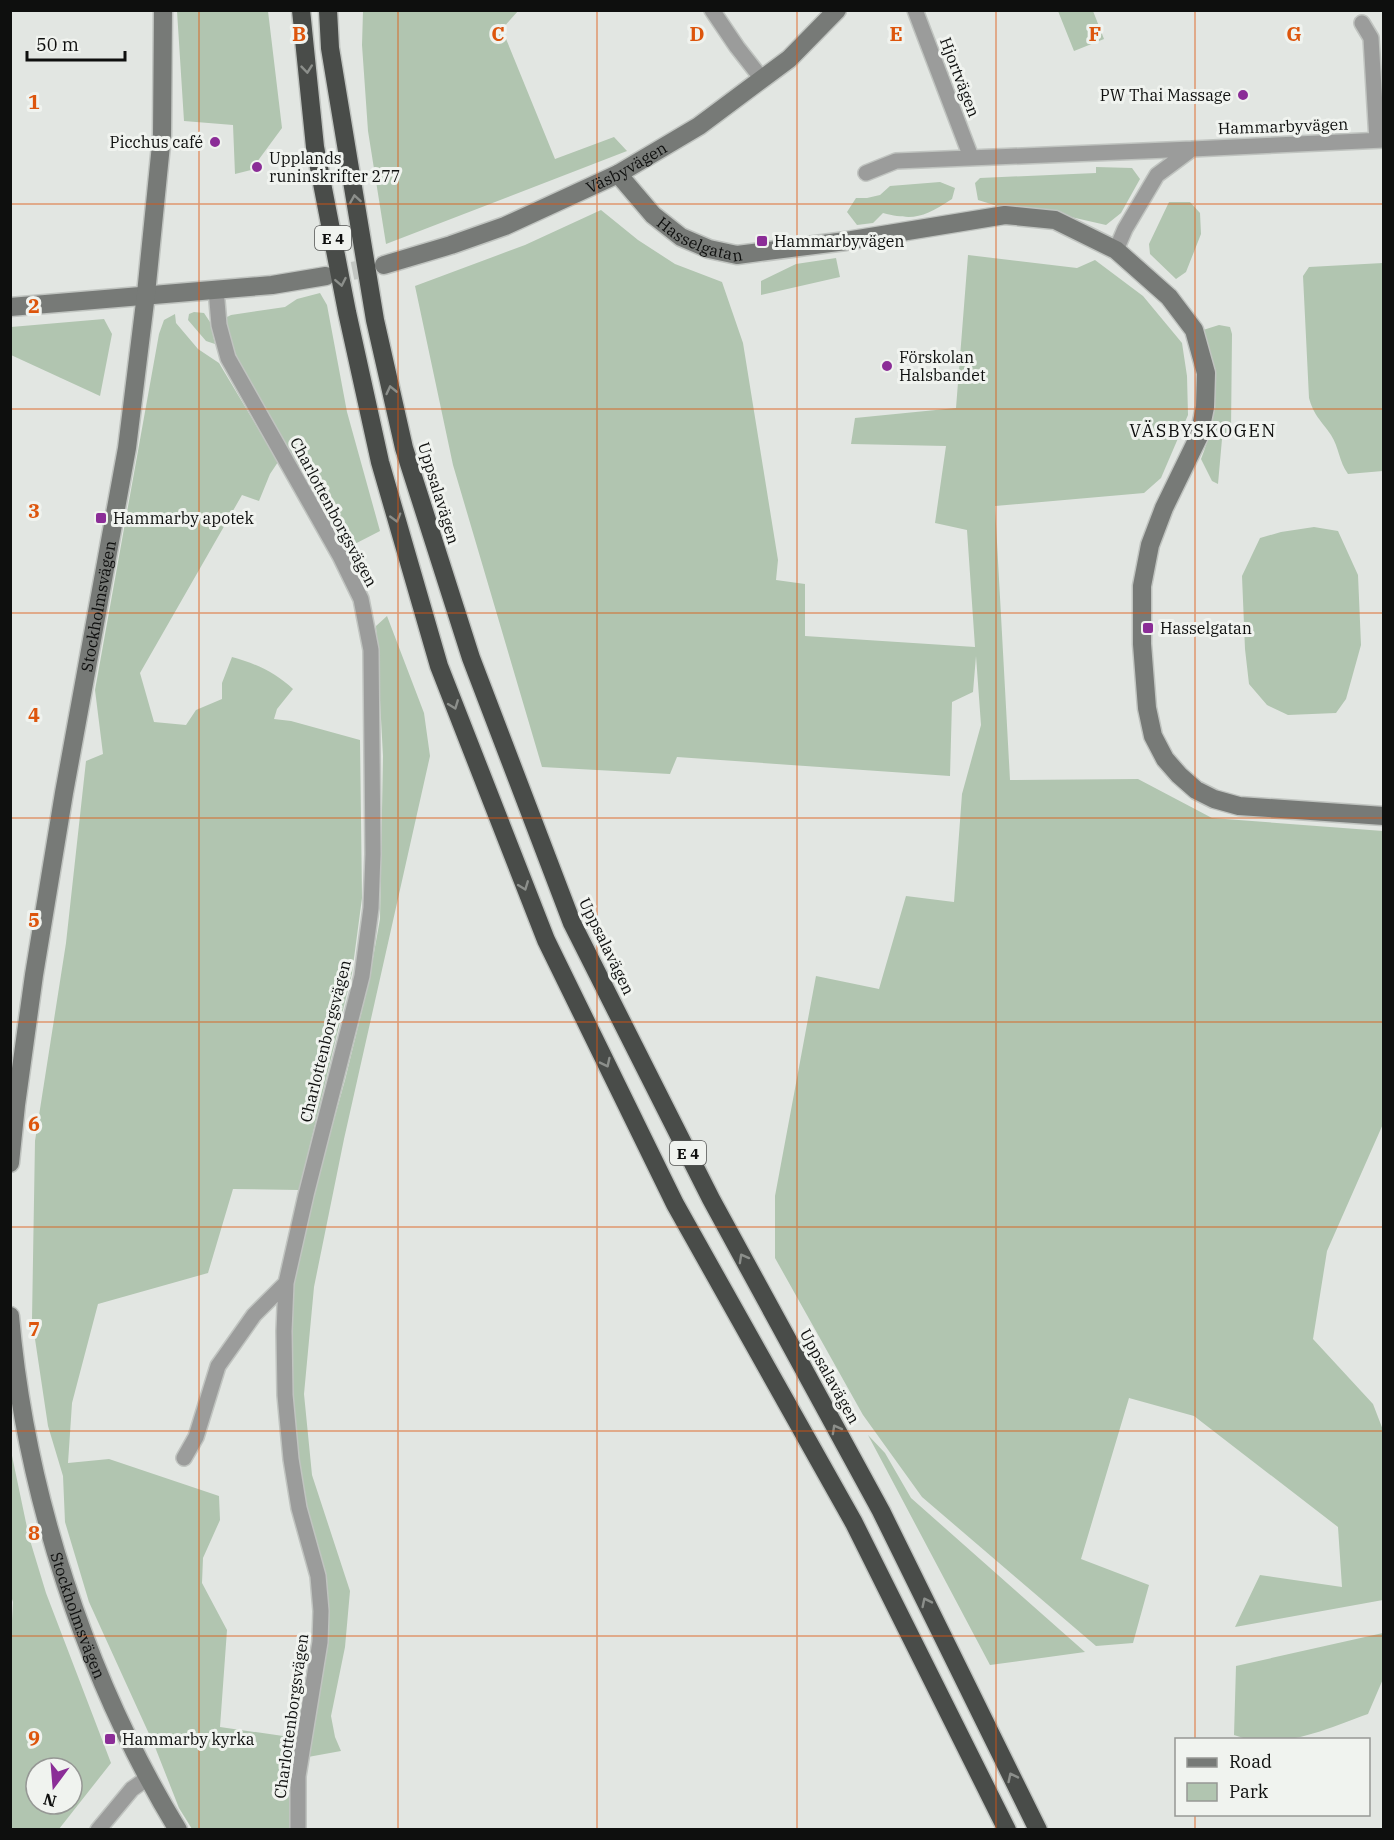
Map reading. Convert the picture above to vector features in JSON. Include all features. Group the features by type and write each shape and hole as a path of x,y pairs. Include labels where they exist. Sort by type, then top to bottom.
{"highway":[{"name":"E 4","path":"301,10 315,147 347,312 380,462 443,677 546,940 670,1194 854,1523 1007,1830"},
{"name":"Uppsalavägen","path":"328,10 330,48 375,320 404,448 471,658 572,923 711,1199 881,1511 1038,1830"}],"street":[{"name":"Stockholmsvägen","path":"10,1163 34,975 64,793 127,448 162,135 163,10"},
{"path":"712,10 762,79"},
{"name":"Väsbyvägen","path":"384,265 505,226 618,174 699,126 789,59 837,10"},
{"name":"Hjortvägen","path":"915,10 971,157"},
{"name":"Hammarbyvägen","path":"866,172 896,160 1380,140 1371,38 1362,23"},
{"path":"1116,250 1125,229 1157,176 1192,149"},
{"name":"Hasselgatan","path":"618,174 653,215 681,237 709,249 737,255 846,241 1005,215 1055,220 1116,250 1169,297 1194,330 1206,373 1205,407 1199,436 1164,508 1150,545 1142,586 1142,644 1147,708 1153,736 1165,759 1179,775 1196,790 1214,799 1239,806 1383,816"},
{"path":"10,308 146,294 272,285 326,276"},
{"name":"Charlottenborgsvägen","path":"216,289 219,325 228,358 357,590 361,599 371,650 373,854 371,908 362,976 286,1283 285,1395 291,1459 299,1508 318,1575 321,1611 320,1642 298,1776 298,1830"},
{"path":"184,1458 196,1437 218,1366 254,1315 286,1283"},
{"name":"Stockholmsvägen","path":"10,1316 22,1402 42,1504 56,1554 104,1686 149,1778 178,1830"},
{"path":"98,1830 132,1789 149,1778"}],"green space":[{"path":"177,11 268,11 282,128 251,170 235,174 233,125 184,121"},
{"path":"363,11 518,11 502,29 555,159 614,137 627,151 386,244 368,131 362,45"},
{"path":"1058,11 1093,11 1104,39 1074,51"},
{"path":"1096,167 1132,168 1140,179 1121,213 1106,225 1049,212 1004,208 978,200 975,183 980,178 1096,173"},
{"path":"940,182 955,188 952,199 919,216 903,217 883,213 873,223 857,225 847,212 856,198 880,195 890,186"},
{"path":"1169,202 1190,202 1200,213 1201,234 1186,272 1176,279 1150,254 1149,244"},
{"path":"601,210 638,240 675,264 722,282 743,343 778,560 776,580 805,584 805,636 975,647 967,530 935,523 946,446 851,444 855,418 956,408 968,255 1077,268 1095,260 1143,296 1182,343 1187,376 1188,415 1161,478 1144,493 995,506 1010,780 1138,779 1212,818 1383,831 1383,1124 1327,1251 1313,1339 1373,1404 1383,1430 1383,1600 1235,1627 1260,1575 1342,1587 1338,1527 1194,1416 1129,1398 1081,1559 1149,1585 1133,1643 1096,1646 922,1497 863,1415 775,1258 775,1196 816,976 879,989 906,896 954,902 962,794 981,725 976,656 973,692 952,702 950,776 677,757 670,774 542,767 453,465 415,286 525,245"},
{"path":"836,258 840,277 761,295 761,281 796,264"},
{"path":"1383,263 1383,471 1348,474 1334,440 1316,414 1309,398 1303,276 1309,267"},
{"path":"320,293 327,305 347,412 380,531 345,549 261,402 234,350 227,325 227,317 231,315 285,307 297,299"},
{"path":"204,313 210,322 215,344 206,341 188,320 189,314"},
{"path":"175,314 176,323 198,349 219,363 278,462 270,474 259,501 242,495 140,673 154,722 186,725 196,710 222,699 222,683 232,657 265,669 293,689 277,709 274,719 291,721 360,740 362,898 352,973 299,1190 233,1189 208,1273 98,1304 72,1403 68,1463 109,1459 219,1496 220,1520 203,1558 202,1583 227,1630 220,1727 297,1738 289,1790 290,1829 192,1829 179,1808 155,1747 89,1602 65,1522 63,1476 48,1426 32,1319 35,1141 66,943 86,761 103,754 95,690 159,334 164,320"},
{"path":"104,319 112,334 100,396 11,355 11,327"},
{"path":"1219,325 1230,327 1232,334 1231,431 1222,439 1218,484 1212,481 1201,459 1211,427 1214,394 1211,362 1203,330"},
{"path":"1314,527 1338,531 1358,575 1361,645 1346,699 1336,713 1288,715 1267,705 1249,684 1242,576 1260,538"},
{"path":"387,616 424,713 430,756 344,1139 314,1287 304,1394 312,1475 350,1591 345,1647 331,1716 335,1737 341,1751 308,1757 327,1647 327,1604 319,1549 301,1488 291,1393 293,1290 304,1228 368,986 380,919 383,756 376,626"},
{"path":"868,1435 885,1453 911,1498 1085,1652 990,1665"},
{"path":"11,1451 29,1537 46,1593 111,1763 84,1797 84,1756 24,1756 24,1816 69,1816 59,1829 11,1829 10,1658 13,1602 10,1593"},
{"path":"1383,1633 1383,1679 1368,1714 1319,1732 1294,1738 1244,1738 1234,1735 1236,1666"}],"tunnel":[{"path":"326,276 382,265"}],"place":[{"name":"PW Thai Massage","path":"1243,95"},
{"name":"Picchus café","path":"215,142"},
{"name":"Upplands runinskrifter 277","path":"257,167"},
{"name":"Hammarbyvägen","path":"762,241"},
{"name":"Förskolan Halsbandet","path":"887,366"},
{"name":"Hammarby apotek","path":"101,518"},
{"name":"Hasselgatan","path":"1148,628"},
{"name":"Hammarby kyrka","path":"110,1739"}],"district":[{"name":"VÄSBYSKOGEN","path":"1203,430"}]}
